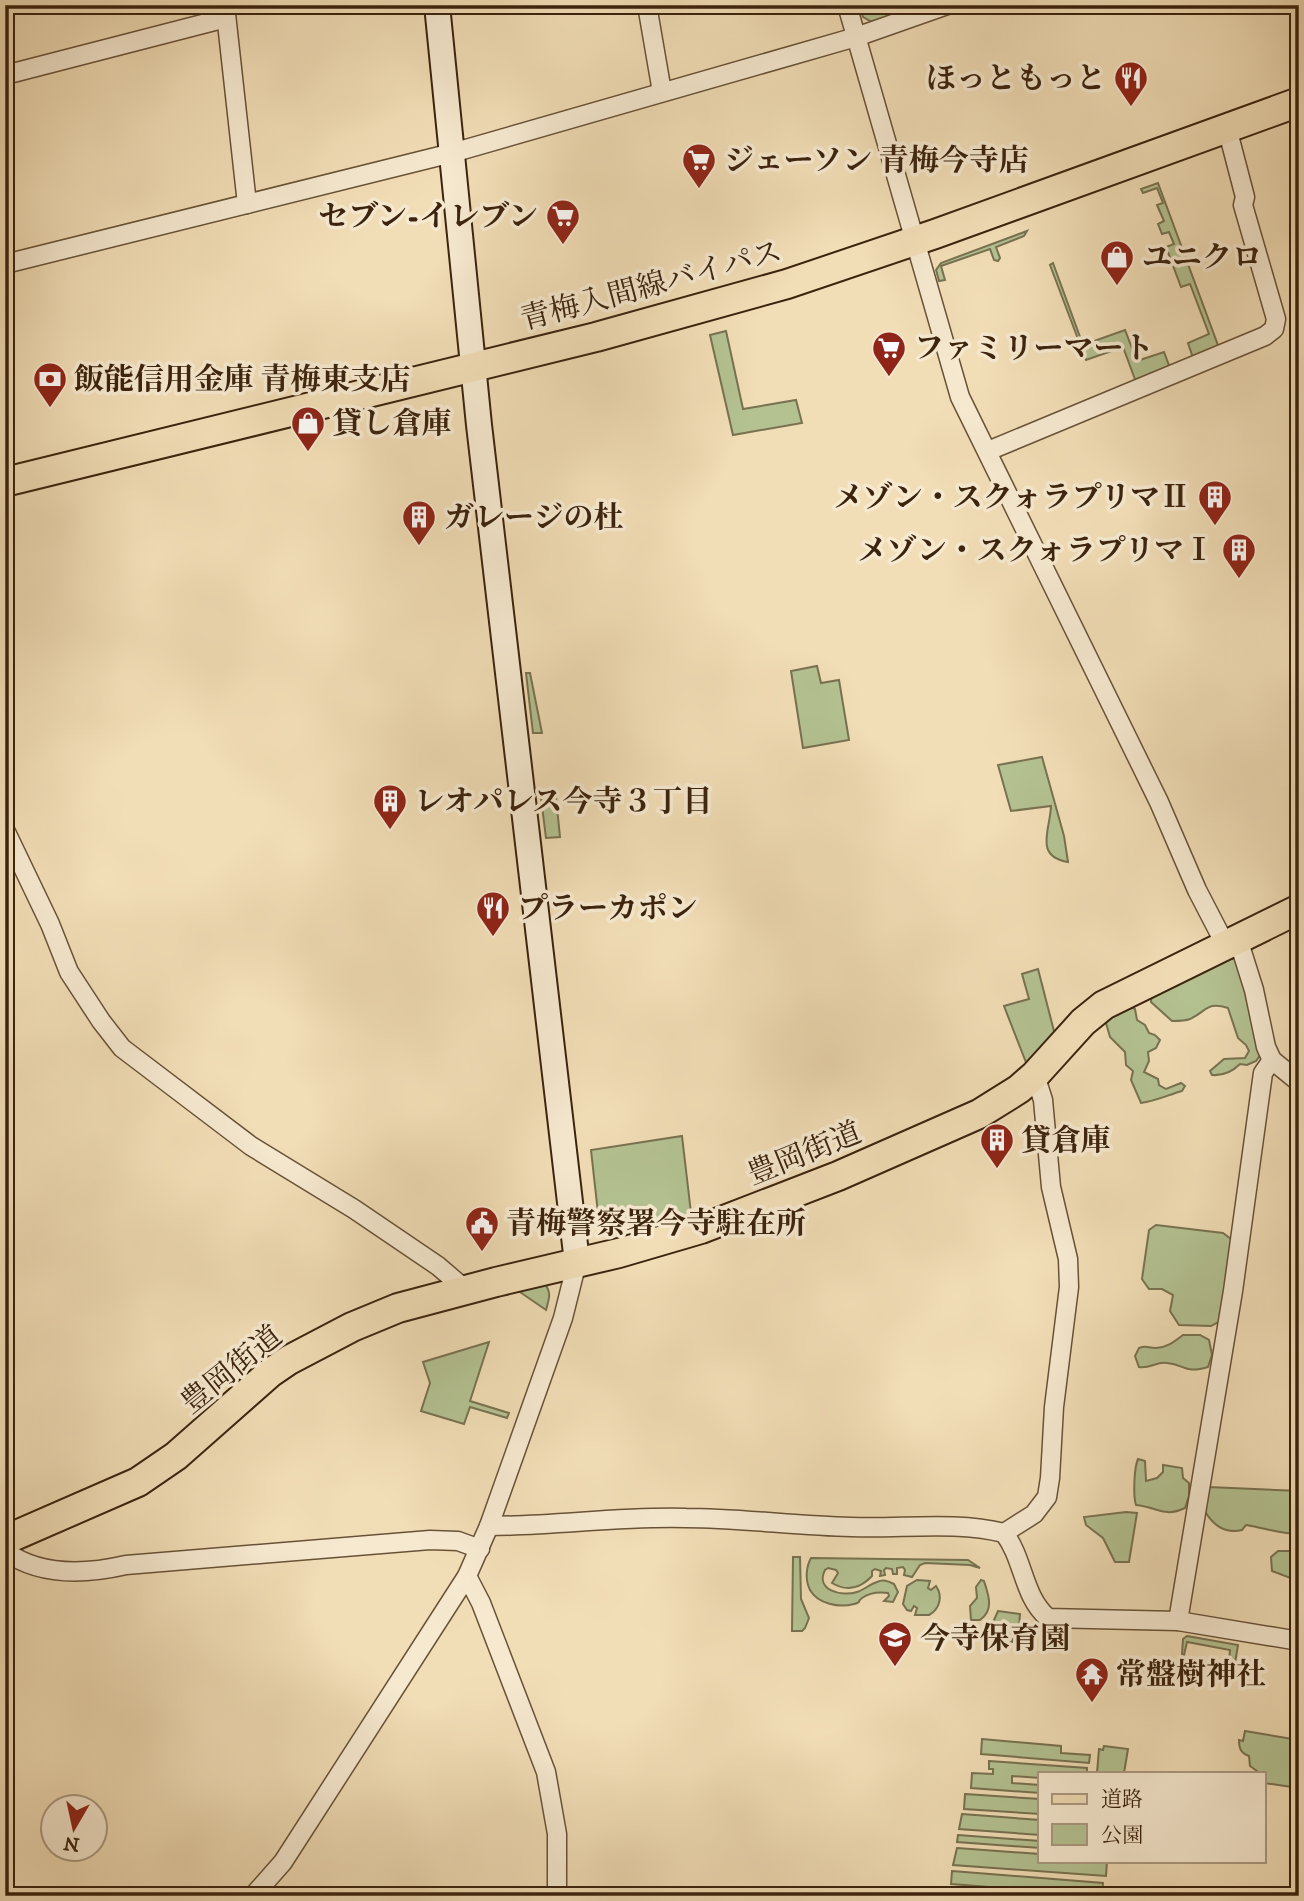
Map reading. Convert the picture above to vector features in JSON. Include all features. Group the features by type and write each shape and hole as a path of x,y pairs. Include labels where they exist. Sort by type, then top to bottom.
{"main road":[{"name":"青梅入間線バイパス","path":"5,482 596,337 787,284 1299,102"},
{"name":"豊岡街道","path":"5,1540 138,1482 176,1456 270,1373 352,1326 398,1308 701,1229 838,1176 979,1114 1019,1089 1094,1012 1299,909"}],"street":[{"path":"253,1896 283,1862 467,1576 489,1526 563,1318 577,1262 473,367 437,5"},
{"path":"648,5 662,92"},
{"path":"847,5 956,386 1159,802 1197,890 1231,941 1254,990 1266,1047 1272,1060 1299,1082"},
{"path":"5,264 452,153 856,37 947,5"},
{"path":"5,75 226,12 247,204"},
{"path":"988,451 1265,336 1274,329 1276,319 1247,217 1245,197 1227,128"},
{"path":"5,830 50,924 69,972 100,1021 122,1048 251,1146 354,1209 438,1266 466,1290"},
{"path":"1178,1621 1233,1291 1263,1073 1272,1060"},
{"path":"489,1526 685,1517 851,1527 924,1528 965,1525 1004,1533 1034,1514 1047,1497 1069,1287 1068,1259 1051,1187 1043,1100 1035,1074"},
{"path":"1004,1533 1018,1557 1038,1609 1048,1618 1178,1621 1299,1641"},
{"path":"5,1551 43,1567 79,1572 126,1565 430,1539 458,1541 480,1549"},
{"path":"467,1576 481,1603 546,1772 557,1834 557,1896"}],"green space":[{"path":"859,5 917,5 872,22 863,17"},
{"path":"1158,183 1219,348 1193,358 1188,343 1209,334 1190,284 1181,287 1166,247 1174,244 1169,232 1162,234 1158,224 1164,221 1157,205 1163,203 1157,188 1143,193 1141,189"},
{"path":"1027,231 1024,236 996,247 1000,258 998,261 994,260 990,249 941,266 945,280 939,281 936,270 941,263"},
{"path":"1053,263 1083,345 1125,330 1137,361 1164,352 1170,368 1136,382 1123,347 1086,360 1050,265"},
{"path":"726,331 743,409 796,400 802,423 733,435 710,335"},
{"path":"817,666 821,683 839,680 849,740 803,748 791,671"},
{"path":"526,673 530,673 542,733 533,733"},
{"path":"1042,757 1064,836 1068,862 1057,859 1047,848 1051,806 1011,811 998,765"},
{"path":"556,797 560,837 546,838 541,798"},
{"path":"1225,959 1234,959 1242,968 1261,1054 1256,1061 1247,1065 1240,1064 1228,1073 1212,1075 1210,1071 1224,1059 1245,1058 1249,1051 1238,1038 1228,1008 1211,1006 1190,1019 1172,1021 1151,1002 1152,992 1177,979 1192,978 1208,966"},
{"path":"1038,969 1055,1035 1027,1065 1004,1006 1029,999 1022,974"},
{"path":"1126,1005 1135,1009 1137,1020 1160,1040 1156,1048 1148,1052 1149,1061 1144,1072 1158,1079 1159,1085 1166,1089 1181,1083 1185,1086 1182,1091 1141,1103 1131,1080 1133,1071 1126,1065 1125,1052 1110,1037 1106,1023 1116,1011"},
{"path":"682,1136 691,1213 685,1222 623,1239 599,1222 591,1150"},
{"path":"1156,1225 1223,1233 1231,1239 1232,1255 1220,1321 1211,1326 1179,1325 1170,1311 1173,1295 1162,1289 1149,1289 1142,1279 1149,1230"},
{"path":"544,1283 549,1293 546,1310 517,1290"},
{"path":"1183,1335 1200,1335 1209,1340 1212,1355 1208,1367 1189,1369 1163,1363 1139,1367 1135,1356 1139,1348 1164,1347"},
{"path":"489,1342 470,1401 509,1413 507,1418 470,1407 464,1424 421,1411 430,1383 423,1362"},
{"path":"1138,1459 1145,1461 1146,1481 1157,1478 1163,1472 1163,1465 1182,1468 1183,1478 1189,1483 1185,1508 1166,1512 1136,1505 1134,1482"},
{"path":"1208,1487 1299,1491 1299,1534 1246,1525 1242,1530 1236,1531 1220,1527 1204,1510"},
{"path":"1137,1513 1129,1562 1115,1562 1103,1538 1086,1525 1084,1517"},
{"path":"1278,1551 1299,1551 1293,1579 1272,1571 1271,1557"},
{"path":"793,1557 800,1557 801,1599 809,1618 802,1631 792,1631"},
{"path":"811,1558 968,1560 980,1568 925,1563 920,1565 912,1577 904,1575 903,1567 897,1568 897,1574 886,1568 885,1575 880,1576 881,1571 875,1569 872,1576 863,1583 848,1588 832,1583 838,1573 828,1568 823,1577 824,1583 837,1593 857,1592 879,1581 894,1584 898,1592 893,1602 884,1601 889,1596 888,1593 878,1593 865,1596 858,1603 842,1605 823,1602 810,1590 807,1574"},
{"path":"917,1580 930,1581 928,1588 931,1590 936,1586 938,1590 938,1606 929,1615 915,1615 917,1608 914,1606 911,1611 907,1610 903,1604 907,1586"},
{"path":"981,1580 984,1581 989,1607 980,1620 971,1620 970,1606 977,1598 976,1587"},
{"path":"998,1611 1020,1614 1019,1626 1012,1642 995,1645 1000,1634 990,1629"},
{"path":"1187,1636 1238,1645 1235,1663 1229,1662 1230,1650 1187,1642 1184,1655 1182,1654 1183,1639"},
{"path":"1245,1731 1299,1740 1299,1788 1266,1783 1266,1772 1257,1772 1250,1766 1249,1756 1242,1752 1239,1740 1243,1741"},
{"path":"982,1739 1061,1746 1061,1753 1090,1755 1089,1763 981,1754"},
{"path":"1104,1746 1128,1749 1124,1772 1097,1772 1099,1749 1103,1750"},
{"path":"989,1761 1087,1768 1087,1772 1038,1772 1038,1778 1012,1776 1012,1783 1038,1785 1038,1793 971,1788 972,1773 993,1774 993,1769 989,1769"},
{"path":"965,1794 1038,1799 1038,1814 964,1809"},
{"path":"962,1814 1038,1820 1038,1835 959,1829"},
{"path":"958,1835 1038,1841 1038,1848 957,1842"},
{"path":"957,1848 1038,1854 1038,1862 1107,1862 1106,1876 953,1865"},
{"path":"952,1871 1103,1883 1102,1896 951,1884"}],"place":[{"name":"ほっともっと","path":"1131,108"},
{"name":"ジェーソン 青梅今寺店","path":"699,190"},
{"name":"セブン-イレブン","path":"563,246"},
{"name":"ユニクロ","path":"1117,287"},
{"name":"ファミリーマート","path":"889,378"},
{"name":"飯能信用金庫 青梅東支店","path":"50,409"},
{"name":"貸し倉庫","path":"308,453"},
{"name":"メゾン・スクォラプリマⅡ","path":"1215,527"},
{"name":"ガレージの杜","path":"419,547"},
{"name":"メゾン・スクォラプリマⅠ","path":"1239,580"},
{"name":"レオパレス今寺３丁目","path":"390,831"},
{"name":"プラーカポン","path":"493,938"},
{"name":"貸倉庫","path":"997,1170"},
{"name":"青梅警察署今寺駐在所","path":"482,1253"},
{"name":"今寺保育園","path":"895,1668"},
{"name":"常盤樹神社","path":"1092,1704"}]}
